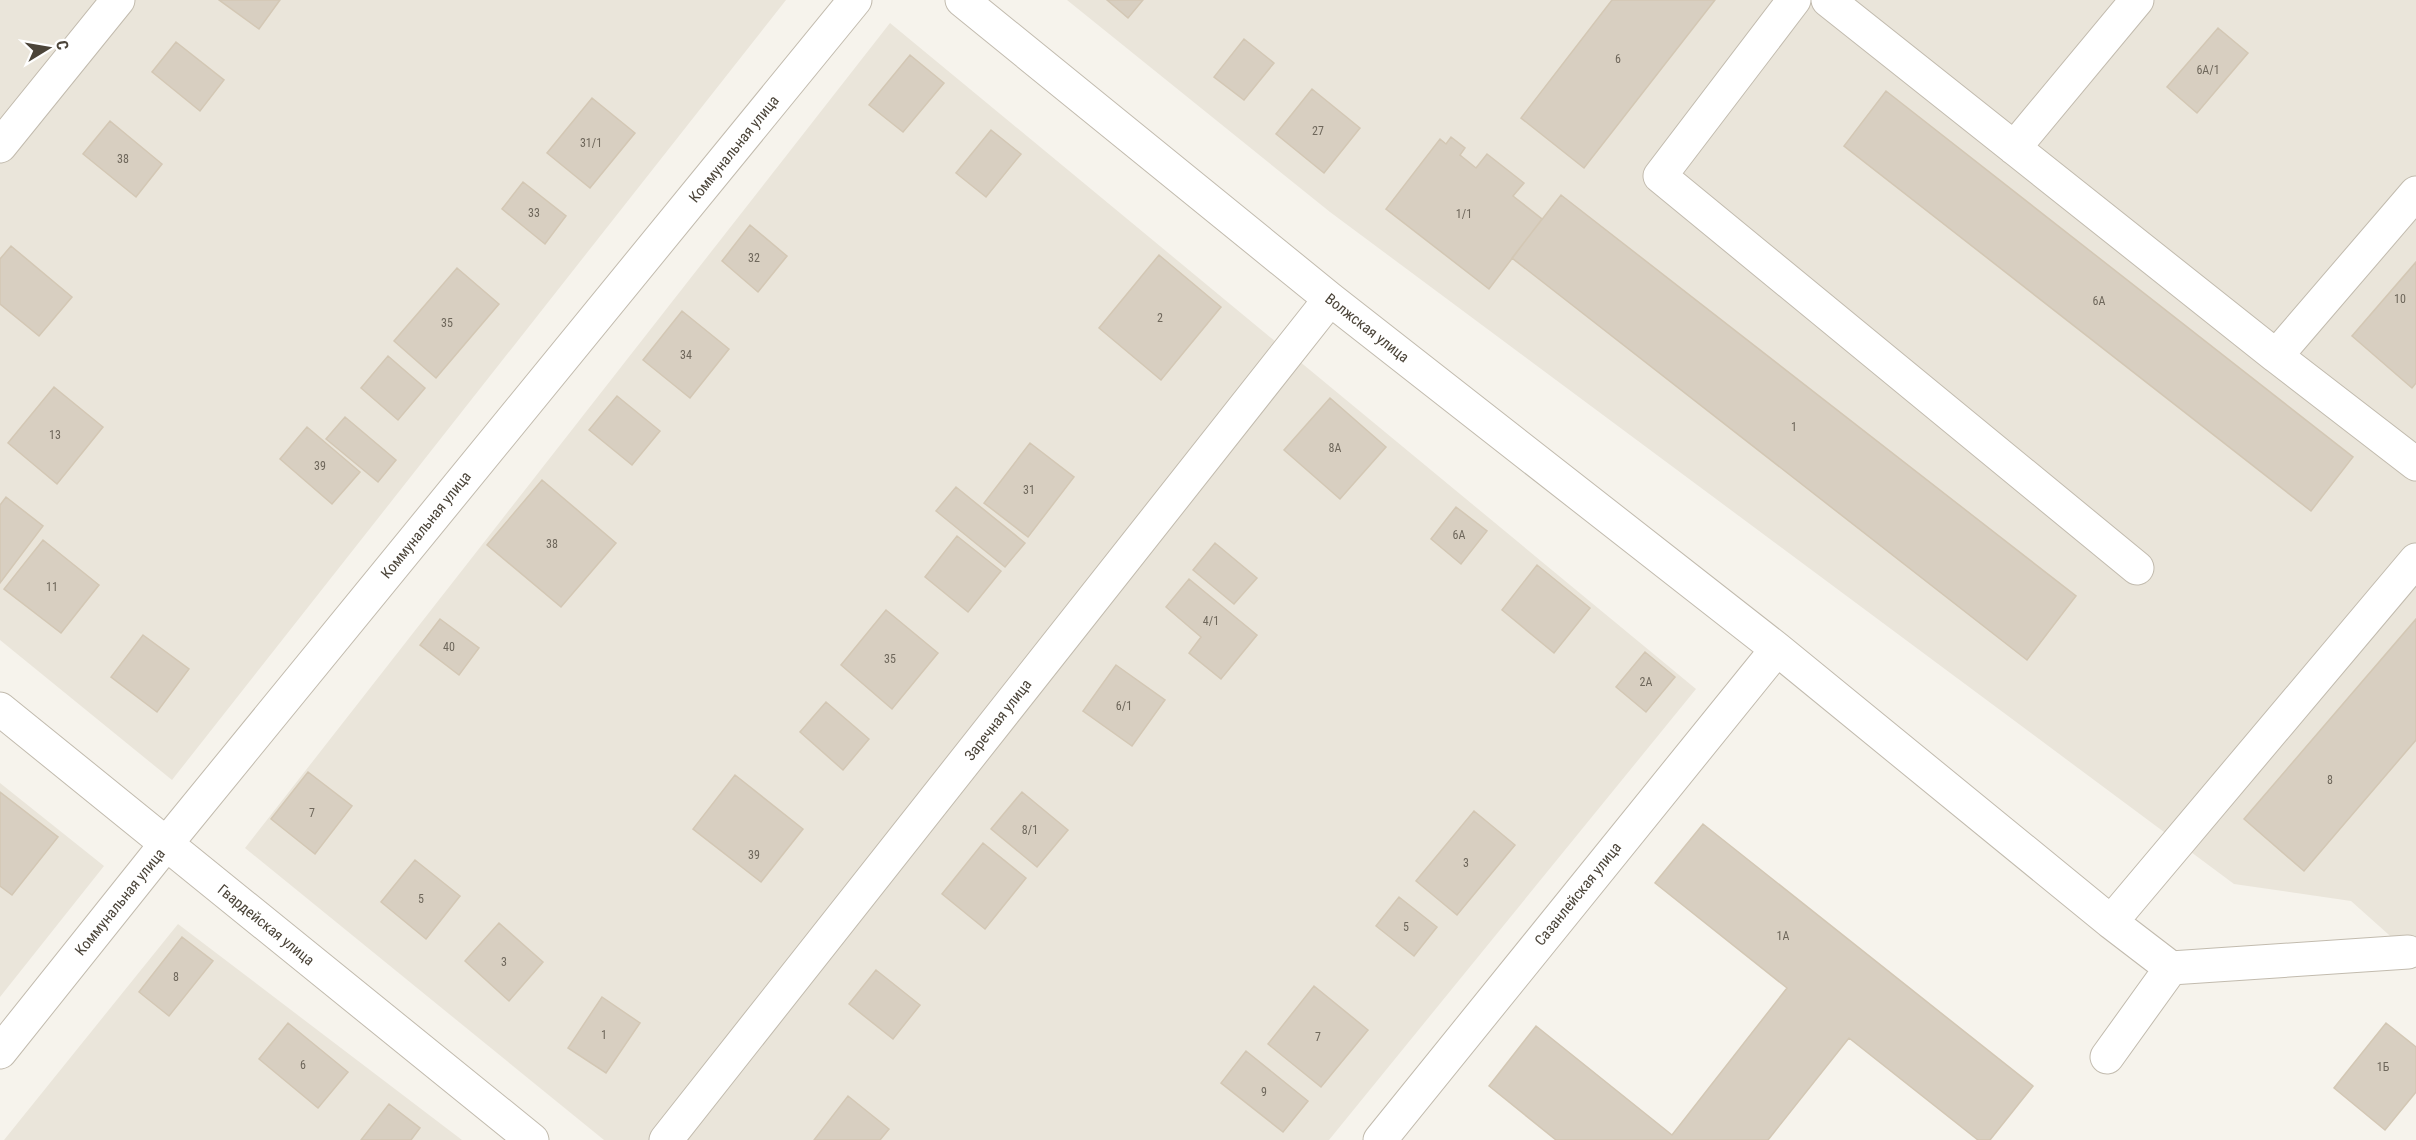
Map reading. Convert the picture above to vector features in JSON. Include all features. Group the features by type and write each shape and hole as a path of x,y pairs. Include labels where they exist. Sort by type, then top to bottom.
{"street":[{"path":"0,146 118,0"},
{"name":"Коммунальная улица","path":"0,1052 166,844 855,0"},
{"name":"Волжская улица","path":"962,0 1330,299 1777,649 2111,922 2171,968"},
{"path":"1794,0 1660,176 2137,568"},
{"path":"1828,0 2276,356 2416,464"},
{"path":"2014,148 2137,0"},
{"path":"2276,356 2416,193"},
{"name":"Заречная улица","path":"666,1140 1330,299"},
{"path":"2111,922 2416,560"},
{"name":"Сазанлейская улица","path":"1380,1140 1777,649"},
{"name":"Гвардейская улица","path":"0,709 532,1140"},
{"path":"2107,1057 2171,968 2408,952"}],"shaded area":[{"path":"0,0 786,0 172,780 0,640"},
{"path":"1067,0 2416,0 2416,959 2351,901 2234,884 1330,212"},
{"path":"890,23 1696,689 1329,1140 604,1140 245,848"},
{"path":"0,783 104,866 0,997"},
{"path":"178,924 462,1140 4,1140"}],"building":[{"path":"219,0 280,0 259,29"},
{"path":"1107,0 1143,0 1128,18"},
{"path":"1612,0 1715,0 1584,168 1521,118"},
{"path":"2218,28 2248,53 2197,113 2167,87"},
{"path":"1244,39 1274,63 1244,100 1214,77"},
{"path":"176,42 224,80 200,111 152,72"},
{"path":"910,55 944,83 903,132 869,105"},
{"path":"1312,89 1360,128 1324,173 1276,134"},
{"path":"1886,91 2353,457 2311,511 1844,146"},
{"path":"592,98 635,133 590,188 547,153"},
{"path":"110,121 162,164 136,197 83,154"},
{"path":"991,130 1021,154 986,197 956,173"},
{"path":"1451,137 1465,148 1460,155 1476,168 1487,154 1524,183 1513,196 1542,219 1489,289 1386,209 1440,139 1446,144"},
{"path":"523,182 566,216 545,244 502,209"},
{"path":"1561,195 2076,596 2027,660 1512,258"},
{"path":"750,225 787,256 758,292 722,261"},
{"path":"11,246 72,297 39,336 0,304 0,259"},
{"path":"1159,255 1221,307 1161,380 1099,328"},
{"path":"2416,262 2416,383 2412,388 2352,336"},
{"path":"457,268 499,304 436,378 394,341"},
{"path":"682,311 729,349 690,398 643,360"},
{"path":"388,356 425,388 398,420 361,388"},
{"path":"54,387 103,427 57,484 8,443"},
{"path":"617,396 660,431 632,465 589,430"},
{"path":"1330,398 1386,447 1340,499 1284,450"},
{"path":"345,417 396,460 378,482 326,439"},
{"path":"307,427 360,472 332,504 280,459"},
{"path":"1030,443 1074,477 1028,537 984,503"},
{"path":"542,480 616,543 561,607 487,545"},
{"path":"956,487 1025,543 1005,567 936,511"},
{"path":"6,497 43,526 0,583 0,505"},
{"path":"1456,507 1487,531 1461,564 1431,539"},
{"path":"957,536 1001,571 968,612 925,577"},
{"path":"43,540 99,585 61,633 4,589"},
{"path":"1215,543 1257,578 1234,604 1193,570"},
{"path":"1537,565 1590,608 1554,653 1502,610"},
{"path":"1189,579 1257,635 1221,679 1189,653 1201,637 1166,607"},
{"path":"886,610 938,653 892,709 841,665"},
{"path":"440,619 479,648 459,675 420,645"},
{"path":"2416,619 2416,740 2304,871 2244,819"},
{"path":"143,635 189,669 157,712 111,677"},
{"path":"1645,652 1675,677 1646,712 1616,687"},
{"path":"1116,665 1165,700 1132,746 1083,711"},
{"path":"826,702 869,739 843,770 800,732"},
{"path":"308,772 352,806 315,854 271,819"},
{"path":"735,775 803,829 761,882 693,829"},
{"path":"0,792 58,837 12,895 0,886"},
{"path":"1022,792 1068,830 1037,867 991,829"},
{"path":"1474,811 1515,845 1457,915 1416,881"},
{"path":"1703,824 2033,1086 1990,1140 1978,1140 1849,1038 1768,1140 1556,1140 1489,1086 1536,1026 1672,1135 1787,988 1655,883"},
{"path":"983,843 1026,878 985,929 942,894"},
{"path":"415,860 460,896 426,939 381,902"},
{"path":"1399,897 1437,927 1414,956 1376,926"},
{"path":"499,923 543,962 509,1001 465,961"},
{"path":"182,937 213,961 169,1016 139,992"},
{"path":"876,970 920,1005 893,1039 849,1004"},
{"path":"1314,986 1368,1030 1321,1087 1268,1044"},
{"path":"602,997 640,1023 606,1073 568,1048"},
{"path":"288,1023 348,1072 318,1108 259,1059"},
{"path":"2386,1023 2416,1047 2416,1092 2385,1130 2334,1088"},
{"path":"1246,1051 1308,1101 1283,1132 1221,1083"},
{"path":"848,1096 889,1129 880,1140 814,1140"},
{"path":"389,1104 420,1128 411,1140 361,1140"}]}
